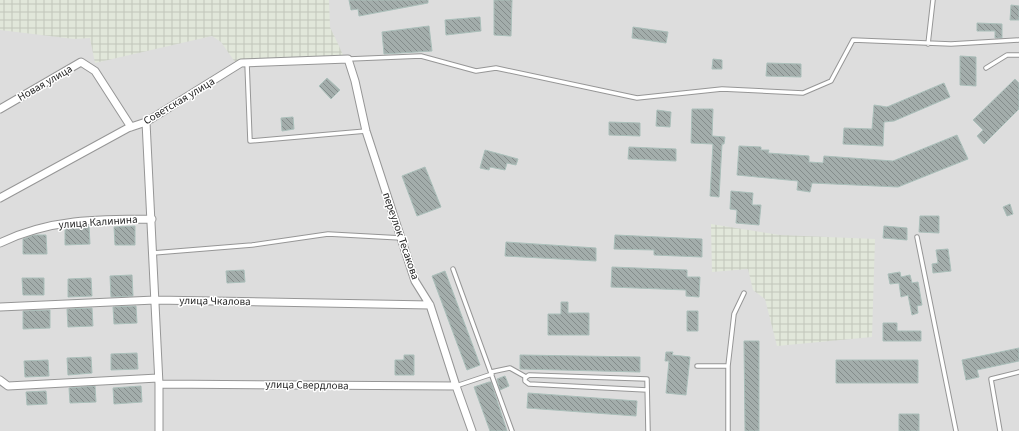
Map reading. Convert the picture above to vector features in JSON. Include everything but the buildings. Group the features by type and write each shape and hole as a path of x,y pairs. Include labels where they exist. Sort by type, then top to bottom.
{"street":[{"name":"Советская улица","path":"0,198 131,127 146,122 241,63 348,60"},
{"name":"переулок Тесакова","path":"348,60 355,81 366,132 415,281 430,306 472,431"},
{"name":"Новая улица","path":"0,109 81,62 95,71 131,127"},
{"path":"146,122 159,381 159,431"},
{"name":"улица Калинина","path":"0,243 22,233 56,224 103,219 152,219"},
{"name":"улица Чкалова","path":"0,307 155,300 430,306"},
{"name":"улица Свердлова","path":"0,380 8,386 159,381 456,386"}],"lane":[{"path":"928,44 933,0"},
{"path":"348,60 421,56 476,71 496,68 637,98 722,89 803,93 831,81 853,40 951,44 1019,40"},
{"path":"986,68 1007,55 1019,55"},
{"path":"247,62 250,141 366,132"},
{"path":"153,253 252,245 328,234 401,238"},
{"path":"917,237 956,431"},
{"path":"453,269 512,431"},
{"path":"728,431 728,366 734,314 744,293"},
{"path":"697,366 728,366"},
{"path":"456,386 510,368 526,377 529,375 647,379 648,431"},
{"path":"1000,431 992,379 1019,372"},
{"path":"526,377 525,381 529,384 647,390"}],"shaded area":[{"path":"0,0 1019,0 1019,431 0,431"},
{"path":"0,0 329,0 330,27 345,59 235,62 221,42 212,36 95,63 90,38 74,39 0,30"},
{"path":"711,224 780,235 875,239 872,337 777,346 765,299 753,290 748,269 712,272"}]}
